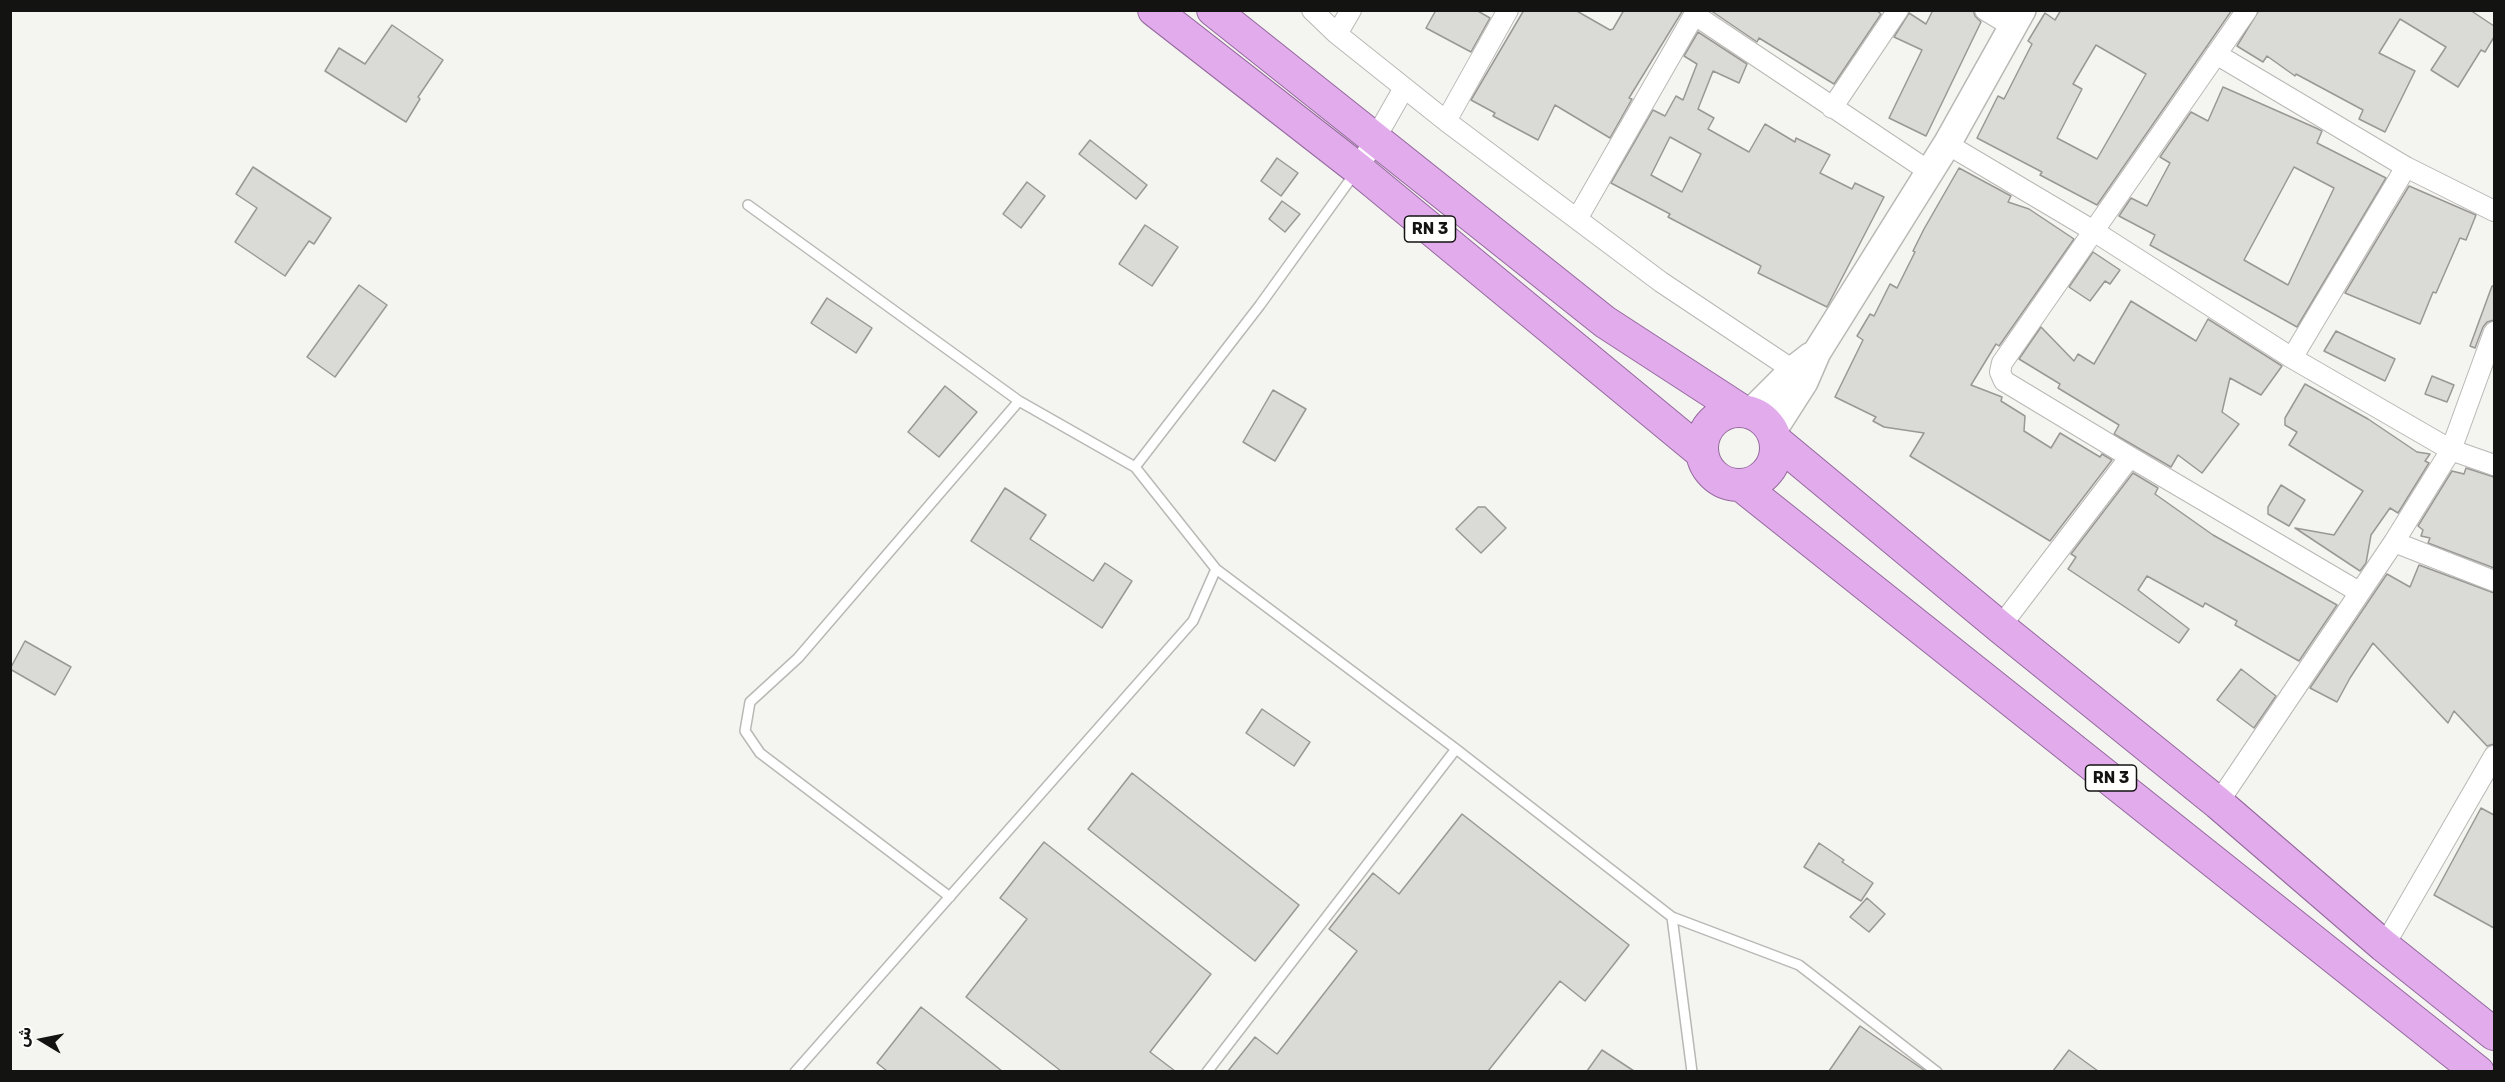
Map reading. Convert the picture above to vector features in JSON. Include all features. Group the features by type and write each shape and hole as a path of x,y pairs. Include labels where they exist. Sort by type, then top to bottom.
{"highway":[{"name":"RN 3","path":"1154,10 1358,169 1702,453"},
{"name":"RN 3","path":"1213,10 1605,322 1760,424 2000,627 2218,803 2384,946 2494,1034"},
{"path":"1720,416 1760,424 1776,454 1772,466 1759,479 1742,486 1731,485 1711,474 1702,453 1702,442 1712,423 1720,416"},
{"name":"RN 3","path":"1742,486 2478,1071"}],"main road":[{"path":"1760,424 1804,382 1817,352 1947,144 2017,19"},
{"path":"1760,424 1793,370 1817,352"}],"street":[{"path":"1312,10 1337,34 1446,121 1661,282 1793,370"},
{"path":"1337,34 1351,10"},
{"path":"1446,121 1508,10"},
{"path":"1832,108 1898,10"},
{"path":"1985,10 2017,19"},
{"path":"2247,10 2092,230 2002,363 2000,372 2004,381 2130,458 2359,592"},
{"path":"1577,219 1696,13 1832,108 1929,172"},
{"path":"2216,54 2406,167 2494,211"},
{"path":"1358,169 1404,88"},
{"path":"1947,144 2092,230 2292,358 2451,450 2494,465"},
{"path":"2292,358 2406,167"},
{"path":"2218,803 2394,542 2451,450 2494,332"},
{"path":"2000,627 2130,458"},
{"path":"2394,542 2494,581"},
{"path":"2384,946 2494,756"}],"lane":[{"path":"1135,467 1260,305 1358,169"},
{"path":"748,205 1019,401 1135,467 1216,569 1456,749 1672,917 1798,965 1937,1071"},
{"path":"950,897 760,753 745,731 750,702 798,658 1019,401"},
{"path":"795,1071 1193,621 1216,569"},
{"path":"1207,1071 1456,749"},
{"path":"1672,917 1692,1071"}],"building":[{"path":"1436,10 1476,10 1490,18 1471,52 1426,28"},
{"path":"1524,10 1575,10 1610,30 1613,29 1624,10 1683,10 1629,98 1632,99 1610,138 1555,105 1538,140 1493,116 1495,113 1471,100"},
{"path":"1710,10 1876,10 1881,14 1834,84 1759,38 1757,42"},
{"path":"1933,10 1973,10 1981,22 1926,136 1889,118 1922,50 1894,37 1909,13 1926,24"},
{"path":"2061,10 2232,10 2097,205 2040,175 2042,172 1977,138 1998,96 2004,99 2032,44 2028,41 2045,13 2055,20","holes":["2096,45 2146,74 2097,159 2057,138 2082,89 2073,84"]},
{"path":"2259,10 2470,10 2494,26 2494,37 2485,52 2481,50 2458,87 2431,70 2446,47 2400,19 2379,53 2415,71 2385,132 2359,119 2363,110 2296,74 2295,76 2267,56 2263,62 2237,46"},
{"path":"392,25 443,60 418,97 420,99 406,122 325,71 339,48 365,64"},
{"path":"1698,32 1747,64 1739,83 1713,71 1698,109 1714,118 1708,129 1749,152 1765,124 1795,142 1796,138 1830,155 1820,173 1852,189 1855,183 1884,197 1827,307 1758,273 1761,266 1668,217 1670,214 1611,183 1653,110 1665,116 1676,96 1683,100 1697,64 1684,56","holes":["1670,137 1701,154 1682,192 1651,175"]},
{"path":"2223,87 2322,131 2317,143 2386,178 2297,327 2150,245 2155,235 2119,216 2131,198 2147,206 2170,163 2160,157 2191,112 2208,121","holes":["2294,167 2334,188 2288,285 2244,260"]},
{"path":"1090,140 1147,185 1136,199 1079,154"},
{"path":"1277,158 1298,173 1281,196 1261,181"},
{"path":"253,167 331,218 314,244 309,241 285,276 235,242 257,208 236,194"},
{"path":"1959,168 2011,196 2008,202 2029,209 2074,239 1999,346 1996,344 1971,385 2002,397 2001,401 2025,416 2024,431 2051,448 2060,433 2100,457 2102,454 2112,460 2050,541 1910,456 1924,433 1884,427 1873,421 1876,417 1835,397 1863,340 1857,336 1870,314 1874,316 1890,284 1897,288 1924,229"},
{"path":"1027,182 1045,196 1021,228 1003,214"},
{"path":"2409,186 2476,215 2466,240 2460,238 2420,324 2345,293"},
{"path":"1282,201 1300,214 1285,232 1269,219"},
{"path":"1145,225 1178,247 1152,286 1119,264"},
{"path":"2093,252 2120,270 2110,284 2105,281 2090,301 2069,287"},
{"path":"359,285 387,305 335,377 307,357"},
{"path":"2492,286 2494,286 2494,320 2487,322 2483,327 2475,348 2470,346"},
{"path":"827,298 872,328 856,353 811,323"},
{"path":"2131,301 2196,341 2208,319 2282,366 2261,395 2230,378 2222,412 2239,424 2202,473 2178,455 2171,467 2114,434 2119,425 2058,388 2060,384 2019,359 2041,327 2074,361 2078,354 2094,364"},
{"path":"2336,331 2395,359 2385,381 2324,351"},
{"path":"2432,376 2454,385 2447,402 2425,394"},
{"path":"2305,384 2368,419 2417,452 2430,454 2425,461 2429,463 2398,513 2390,508 2371,535 2366,563 2360,571 2295,528 2334,535 2363,491 2289,445 2297,432 2285,425 2285,418"},
{"path":"945,386 977,412 939,457 908,432"},
{"path":"1273,390 1306,409 1275,461 1243,442"},
{"path":"2466,468 2494,477 2494,568 2428,543 2430,538 2421,536 2423,530 2418,526 2452,471 2464,474"},
{"path":"2133,473 2158,488 2155,494 2213,535 2337,605 2299,661 2235,625 2237,621 2205,603 2203,607 2147,576 2138,590 2189,629 2179,643 2068,569 2076,557 2071,554"},
{"path":"2281,485 2305,500 2289,526 2268,514 2268,507"},
{"path":"1005,488 1046,515 1030,539 1093,581 1105,563 1132,581 1102,628 971,541"},
{"path":"1478,507 1485,507 1506,528 1481,553 1456,529"},
{"path":"2419,565 2494,593 2494,744 2487,746 2454,711 2448,723 2373,643 2337,702 2310,688 2387,574 2410,587"},
{"path":"25,641 71,667 55,695 10,669"},
{"path":"2241,669 2276,696 2254,728 2217,700"},
{"path":"1262,709 1310,742 1294,766 1246,733"},
{"path":"1132,773 1299,905 1255,961 1088,829"},
{"path":"2481,808 2494,815 2494,928 2434,895"},
{"path":"1462,814 1629,945 1585,1001 1560,981 1488,1071 1228,1071 1255,1037 1277,1054 1357,951 1329,929 1373,873 1399,894"},
{"path":"1044,842 1211,974 1150,1052 1175,1071 1061,1071 966,997 1027,919 1000,898"},
{"path":"1819,843 1873,883 1861,901 1804,867"},
{"path":"1867,898 1885,914 1869,932 1850,917"},
{"path":"921,1007 1002,1071 887,1071 877,1063"},
{"path":"1860,1026 1921,1068 1925,1071 1829,1071"},
{"path":"1602,1050 1634,1071 1587,1071"},
{"path":"2069,1050 2098,1071 2053,1071"}]}
